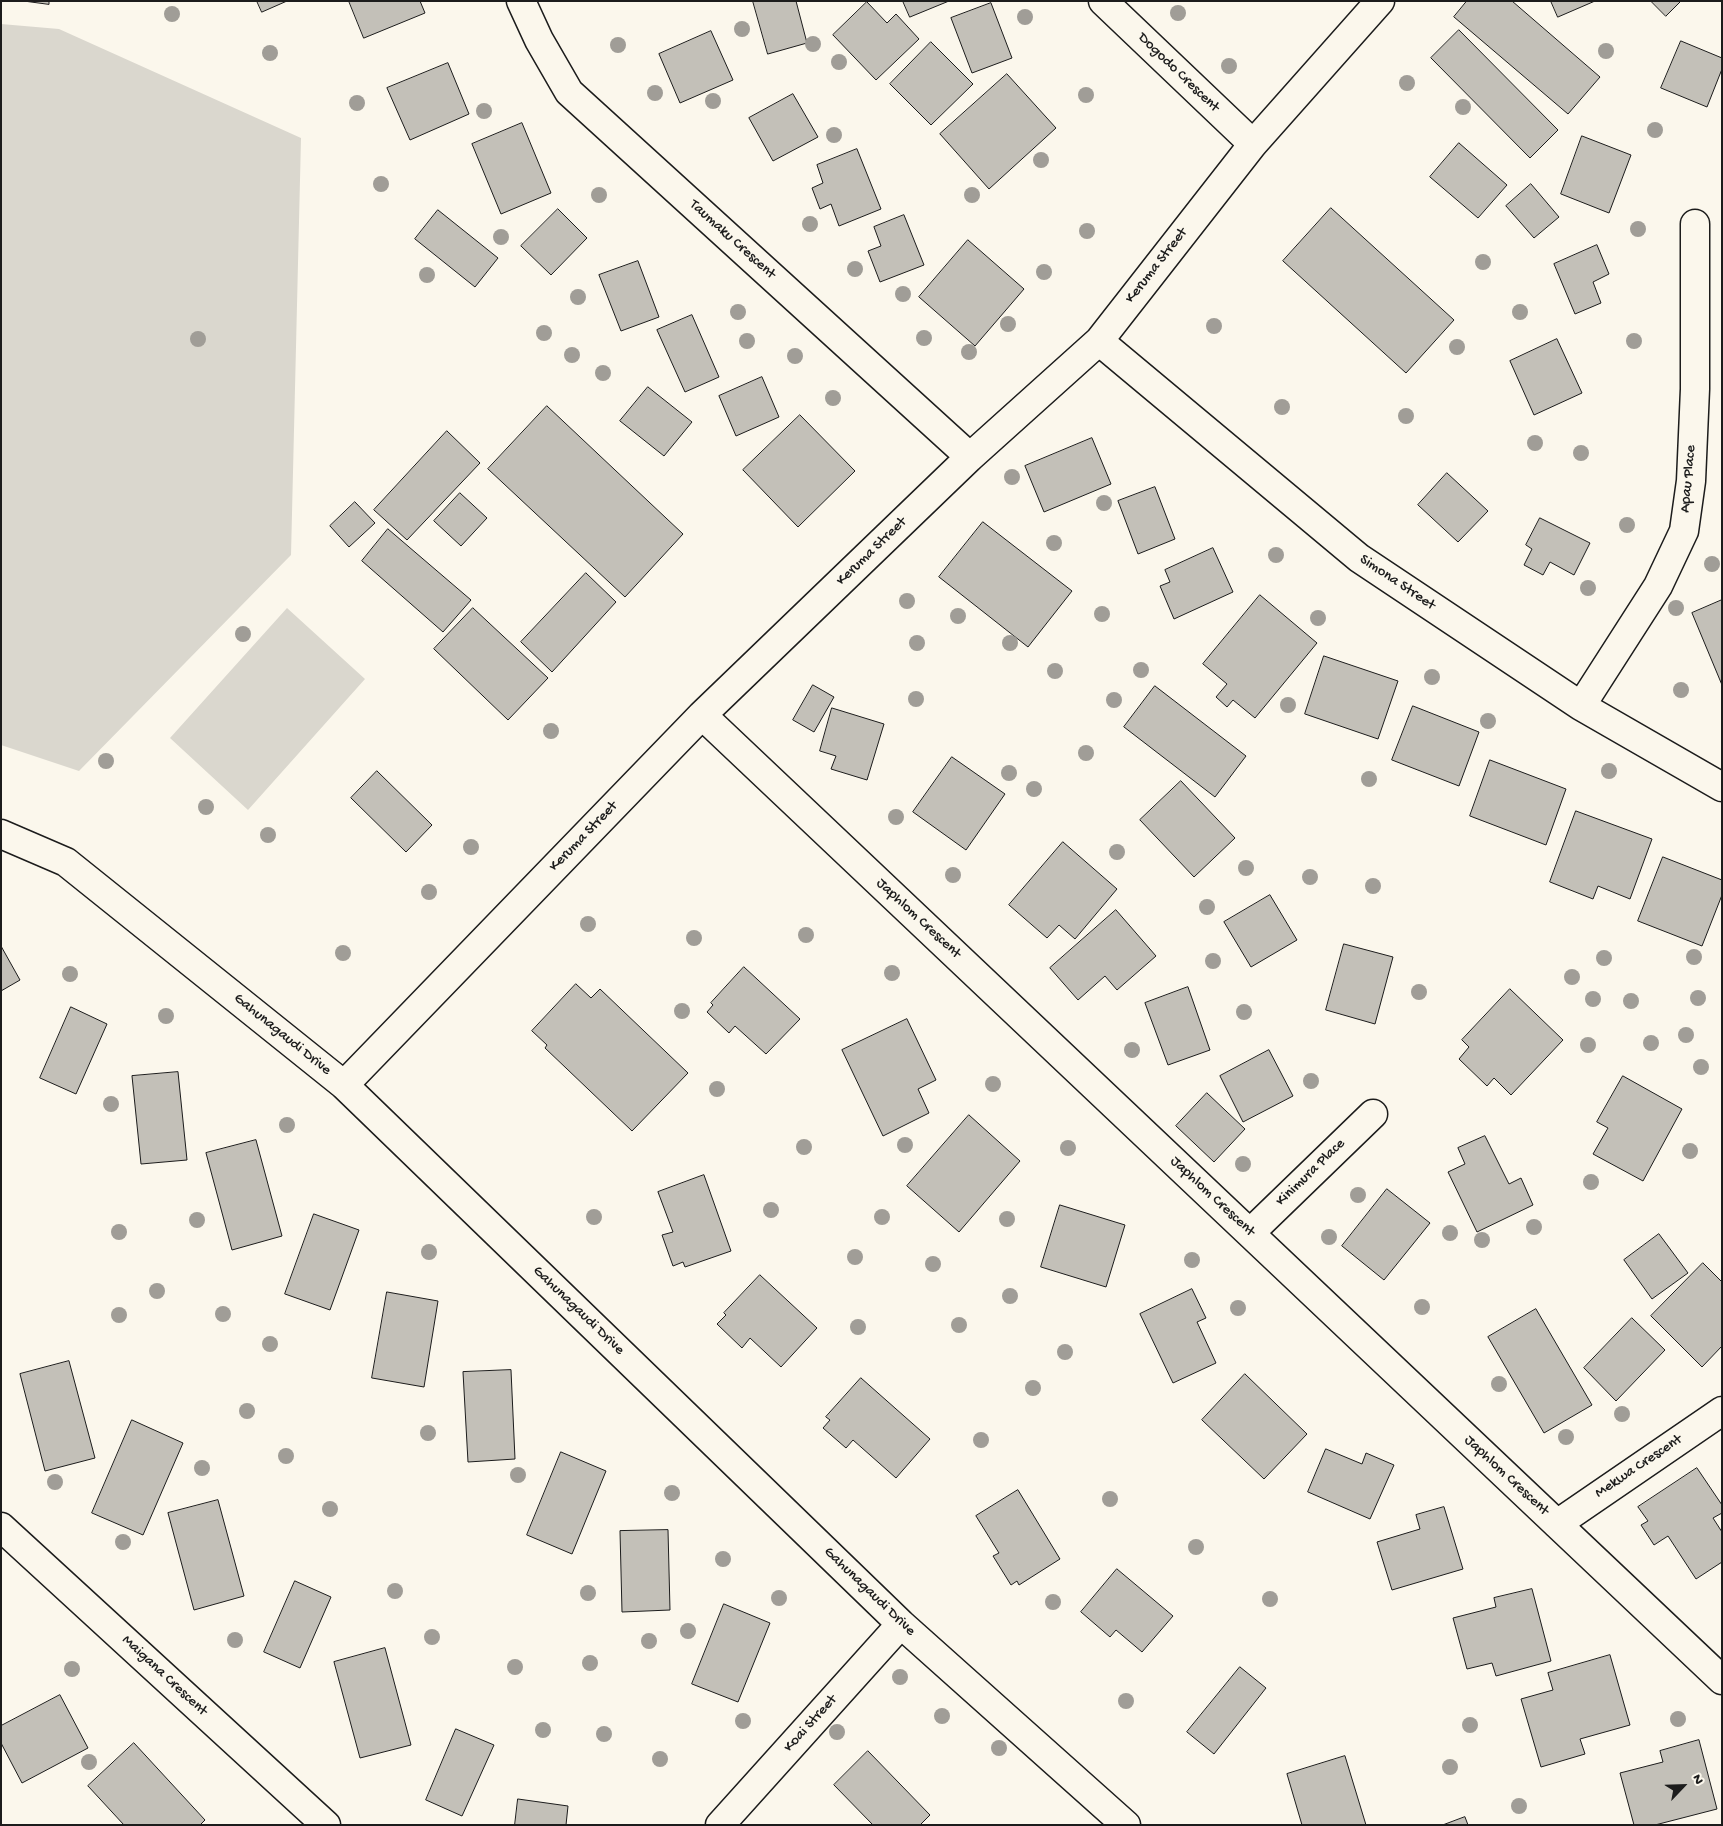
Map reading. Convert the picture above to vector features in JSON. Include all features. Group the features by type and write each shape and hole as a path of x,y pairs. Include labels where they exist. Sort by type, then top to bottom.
{"street":[{"name":"Taumaku Crescent","path":"521,1 539,40 569,92 970,457"},
{"name":"Dogodo Crescent","path":"1103,1 1252,144"},
{"name":"Keruma Street","path":"344,1084 702,715 970,457 1098,341 1252,144 1380,1"},
{"name":"Apau Place","path":"1581,706 1658,586 1684,531 1691,481 1695,389 1694,224"},
{"name":"Simona Street","path":"1098,341 1359,558 1581,706 1722,787"},
{"name":"Japhlom Crescent","path":"702,715 1722,1680"},
{"name":"Gahunagaudi Drive","path":"1,834 66,862 344,1084 901,1624 1126,1825"},
{"name":"Kinimura Place","path":"1250,1233 1373,1114"},
{"name":"Mekwa Crescent","path":"1557,1524 1722,1411"},
{"name":"Maigana Crescent","path":"1,1527 326,1825"},
{"name":"Koai Street","path":"720,1825 901,1624"}],"shaded area":[{"path":"1,24 59,29 301,138 291,555 79,771 1,745"},
{"path":"287,608 365,679 248,810 170,738"}],"building":[{"path":"24,1 49,1 49,4"},
{"path":"257,1 287,1 262,12"},
{"path":"349,1 420,1 425,13 364,38"},
{"path":"753,1 796,1 807,43 768,54"},
{"path":"903,1 949,1 910,17"},
{"path":"1467,1 1512,1 1600,77 1568,114 1454,17"},
{"path":"1551,1 1595,1 1558,17"},
{"path":"1651,1 1681,1 1666,16"},
{"path":"867,2 887,23 896,14 919,39 876,80 833,35"},
{"path":"991,3 1012,58 972,73 951,18"},
{"path":"1459,30 1558,130 1530,158 1431,58"},
{"path":"711,31 733,80 680,103 659,54"},
{"path":"1681,41 1722,58 1722,69 1707,107 1661,88"},
{"path":"931,42 973,84 931,125 890,84"},
{"path":"448,63 469,114 410,140 387,88"},
{"path":"1007,74 1056,128 989,189 940,134"},
{"path":"793,94 818,137 773,161 749,118"},
{"path":"522,123 551,193 501,214 472,144"},
{"path":"1582,136 1631,155 1609,213 1561,194"},
{"path":"1459,143 1507,185 1478,218 1430,177"},
{"path":"857,149 881,209 839,226 831,204 820,209 812,188 823,183 817,165"},
{"path":"1531,184 1559,217 1534,238 1506,206"},
{"path":"1331,208 1454,320 1406,373 1283,261"},
{"path":"558,209 587,238 551,275 521,246"},
{"path":"438,210 498,258 475,287 415,239"},
{"path":"904,215 924,265 880,282 868,251 881,246 874,227"},
{"path":"968,240 1024,289 975,346 919,297"},
{"path":"1597,245 1609,274 1593,282 1601,303 1575,314 1554,264"},
{"path":"638,261 659,317 621,331 599,275"},
{"path":"692,315 719,377 685,392 657,330"},
{"path":"1557,339 1582,393 1534,415 1510,361"},
{"path":"762,377 779,417 736,436 719,396"},
{"path":"648,387 692,422 664,456 620,421"},
{"path":"547,406 683,534 625,597 488,469"},
{"path":"800,415 855,471 798,527 743,470"},
{"path":"447,431 480,463 407,540 374,510"},
{"path":"1092,438 1111,484 1044,512 1025,466"},
{"path":"1447,473 1488,511 1458,542 1418,505"},
{"path":"1155,487 1175,539 1138,554 1118,501"},
{"path":"460,493 487,518 461,546 434,521"},
{"path":"355,502 375,523 349,547 330,526"},
{"path":"1540,518 1590,543 1574,575 1550,562 1543,575 1524,565 1532,549 1526,545"},
{"path":"983,522 1072,591 1028,647 939,577"},
{"path":"388,529 471,600 443,632 362,561"},
{"path":"1213,548 1233,592 1174,619 1160,586 1170,582 1165,570"},
{"path":"586,573 616,602 552,672 521,642"},
{"path":"1260,595 1317,643 1255,718 1233,700 1227,707 1216,697 1227,684 1203,664"},
{"path":"1722,600 1722,685 1692,613"},
{"path":"473,608 548,678 508,720 434,649"},
{"path":"1324,656 1398,681 1378,739 1305,714"},
{"path":"813,685 834,697 814,732 793,720"},
{"path":"1155,686 1246,756 1215,797 1124,727"},
{"path":"1413,706 1479,732 1459,786 1392,760"},
{"path":"832,708 884,724 867,780 831,769 836,756 820,751"},
{"path":"952,757 1005,794 966,850 913,812"},
{"path":"1490,760 1566,789 1546,845 1470,816"},
{"path":"377,771 432,825 406,852 351,798"},
{"path":"1181,781 1235,838 1194,877 1140,820"},
{"path":"1576,811 1652,839 1630,899 1598,886 1593,899 1550,882"},
{"path":"1063,842 1117,889 1075,939 1059,925 1047,938 1009,905"},
{"path":"1663,857 1722,880 1722,895 1702,946 1638,921"},
{"path":"1270,895 1297,940 1251,967 1224,922"},
{"path":"1116,910 1156,956 1117,990 1105,976 1078,1000 1050,968"},
{"path":"1344,944 1393,957 1375,1024 1326,1010"},
{"path":"1,946 20,980 1,991"},
{"path":"744,967 800,1019 766,1054 735,1026 729,1033 707,1012 713,1005 711,1003"},
{"path":"576,984 591,998 600,989 688,1073 632,1131 545,1048 547,1045 532,1031"},
{"path":"1188,987 1210,1050 1168,1065 1145,1003"},
{"path":"1510,989 1563,1040 1511,1095 1494,1078 1487,1086 1459,1059 1469,1047 1462,1040"},
{"path":"71,1007 107,1024 76,1094 40,1078"},
{"path":"907,1019 936,1080 918,1089 929,1113 883,1136 842,1050"},
{"path":"1269,1050 1293,1096 1243,1122 1220,1076"},
{"path":"178,1072 187,1160 141,1164 132,1076"},
{"path":"1623,1076 1682,1109 1643,1181 1593,1154 1608,1128 1597,1122"},
{"path":"1207,1093 1245,1129 1214,1162 1176,1126"},
{"path":"969,1115 1020,1161 959,1232 907,1186"},
{"path":"1485,1136 1509,1184 1521,1178 1533,1205 1477,1232 1448,1172 1465,1164 1458,1148"},
{"path":"256,1140 282,1236 232,1250 206,1153"},
{"path":"704,1175 731,1251 685,1267 683,1262 673,1266 662,1235 673,1232 658,1192"},
{"path":"1387,1189 1430,1223 1384,1280 1342,1246"},
{"path":"1060,1205 1125,1225 1106,1287 1041,1267"},
{"path":"314,1214 359,1230 330,1310 285,1294"},
{"path":"1659,1234 1688,1273 1652,1299 1624,1260"},
{"path":"1703,1263 1722,1282 1722,1346 1702,1367 1651,1316"},
{"path":"760,1275 817,1328 781,1367 750,1338 742,1348 717,1324 726,1315 724,1313"},
{"path":"1192,1289 1206,1318 1197,1322 1216,1363 1173,1383 1140,1314"},
{"path":"387,1292 438,1301 424,1387 372,1378"},
{"path":"1536,1309 1592,1405 1544,1433 1488,1337"},
{"path":"1632,1318 1665,1350 1616,1401 1584,1368"},
{"path":"69,1361 95,1458 45,1471 20,1374"},
{"path":"511,1370 515,1459 468,1462 463,1372"},
{"path":"1245,1374 1307,1434 1264,1479 1202,1420"},
{"path":"861,1378 930,1439 896,1478 853,1440 846,1448 823,1428 830,1420 826,1417"},
{"path":"132,1420 183,1443 143,1535 92,1513"},
{"path":"1326,1449 1362,1464 1366,1453 1394,1465 1370,1519 1308,1492"},
{"path":"561,1452 606,1471 572,1554 527,1535"},
{"path":"1697,1468 1722,1505 1722,1513 1713,1518 1722,1532 1722,1562 1696,1579 1668,1536 1654,1545 1641,1525 1648,1521 1638,1507"},
{"path":"1018,1490 1060,1559 1019,1585 1017,1581 1011,1585 993,1556 999,1553 976,1516"},
{"path":"218,1500 244,1596 194,1610 168,1513"},
{"path":"1444,1507 1463,1569 1392,1590 1377,1542 1420,1529 1416,1515"},
{"path":"668,1530 670,1610 622,1612 620,1531"},
{"path":"1117,1569 1173,1616 1142,1652 1116,1630 1110,1637 1081,1612"},
{"path":"295,1581 331,1597 300,1668 264,1652"},
{"path":"1532,1589 1551,1661 1496,1676 1492,1663 1467,1669 1453,1618 1496,1607 1494,1598"},
{"path":"724,1604 770,1623 738,1702 692,1684"},
{"path":"385,1648 411,1745 360,1758 334,1662"},
{"path":"1610,1655 1630,1725 1580,1739 1585,1754 1541,1767 1521,1699 1553,1690 1548,1673"},
{"path":"1240,1667 1266,1688 1214,1754 1187,1732"},
{"path":"60,1695 88,1748 22,1783 1,1743 1,1726"},
{"path":"456,1729 494,1745 462,1816 426,1800"},
{"path":"1699,1740 1717,1809 1655,1825 1634,1825 1620,1773 1663,1762 1660,1751"},
{"path":"134,1743 205,1820 200,1825 124,1825 88,1786"},
{"path":"868,1751 930,1815 920,1825 873,1825 834,1785"},
{"path":"1345,1756 1366,1825 1302,1825 1287,1774"},
{"path":"518,1799 568,1806 566,1825 515,1825"},
{"path":"1465,1817 1468,1825 1443,1825"}]}
